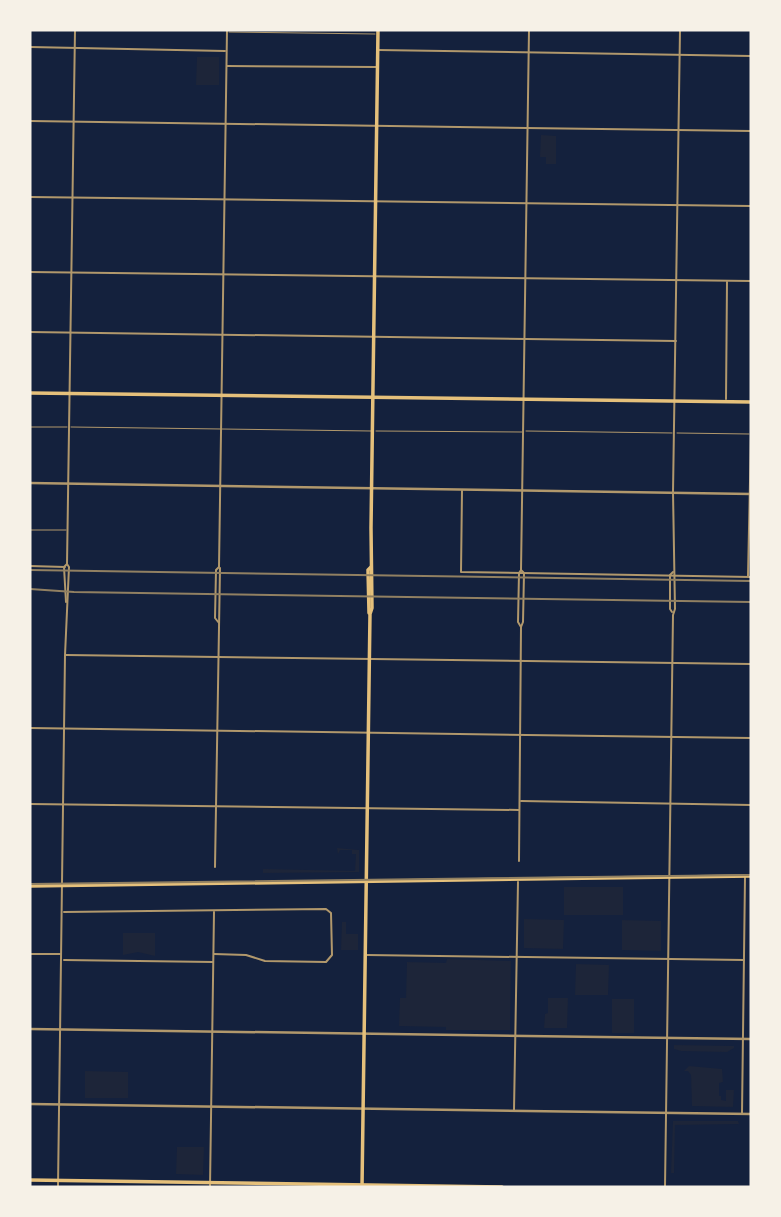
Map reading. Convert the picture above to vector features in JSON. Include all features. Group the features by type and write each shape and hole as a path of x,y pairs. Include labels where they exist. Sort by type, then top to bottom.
{"main road":[{"path":"362,1186 378,32"},
{"path":"30,394 751,402"},
{"path":"30,886 751,876"},
{"path":"30,1180 210,1185 502,1187"}],"street":[{"path":"58,1187 65,655 69,598 67,566 75,30"},
{"path":"519,861 529,30"},
{"path":"665,1187 672,663 676,576 673,572 673,492 680,30"},
{"path":"215,867 219,623 215,618 216,570 219,567 222,429 227,31"},
{"path":"30,47 227,51"},
{"path":"377,50 751,55"},
{"path":"226,66 377,67"},
{"path":"30,121 751,131"},
{"path":"30,197 751,206"},
{"path":"30,272 751,281"},
{"path":"726,402 727,281"},
{"path":"30,332 676,341"},
{"path":"462,489 461,572 750,577 751,434"},
{"path":"30,483 751,494"},
{"path":"30,566 67,566"},
{"path":"673,572 670,575 670,609 673,613"},
{"path":"65,655 751,664"},
{"path":"30,728 751,738"},
{"path":"519,801 751,805"},
{"path":"30,804 519,810"},
{"path":"742,1114 745,876"},
{"path":"514,1112 518,879"},
{"path":"210,1185 214,911"},
{"path":"63,912 330,911 332,955 326,962 265,961 246,955 214,954"},
{"path":"30,954 62,954"},
{"path":"365,955 744,960"},
{"path":"62,960 214,962"},
{"path":"30,1028 751,1039"},
{"path":"30,1104 751,1114"}],"lane":[{"path":"227,31 378,32"},
{"path":"30,427 751,434"},
{"path":"30,530 68,530"}],"shaded area":[{"path":"197,57 219,57 219,85 196,85"},
{"path":"541,135 556,136 556,164 546,164 546,157 540,157"},
{"path":"337,848 359,850 359,872 263,873 263,869 355,871 356,854 352,854 352,850 340,850 338,854"},
{"path":"564,887 623,887 623,915 564,915"},
{"path":"524,919 564,920 563,949 524,948"},
{"path":"622,920 661,921 661,951 622,950"},
{"path":"342,922 346,922 346,934 358,934 358,950 341,950"},
{"path":"123,933 155,933 155,956 138,952 123,955"},
{"path":"447,959 511,961 510,1030 446,1030 446,1027 399,1026 400,998 406,998 407,962 446,963"},
{"path":"576,964 609,965 608,995 575,995"},
{"path":"548,998 568,998 567,1028 544,1028"},
{"path":"612,999 634,999 634,1033 612,1033"},
{"path":"674,1045 734,1048 727,1052 681,1051 674,1049"},
{"path":"689,1066 722,1069 723,1082 719,1083 719,1096 726,1101 726,1090 734,1090 733,1107 692,1106 691,1075 684,1071"},
{"path":"85,1071 128,1072 128,1098 85,1098"},
{"path":"673,1121 738,1121 739,1124 675,1125 674,1173 671,1173"},
{"path":"177,1147 204,1147 203,1175 176,1174"}],"railway":[{"path":"30,570 751,581"},
{"path":"30,589 74,592 751,602"},
{"path":"30,884 751,875"}]}
